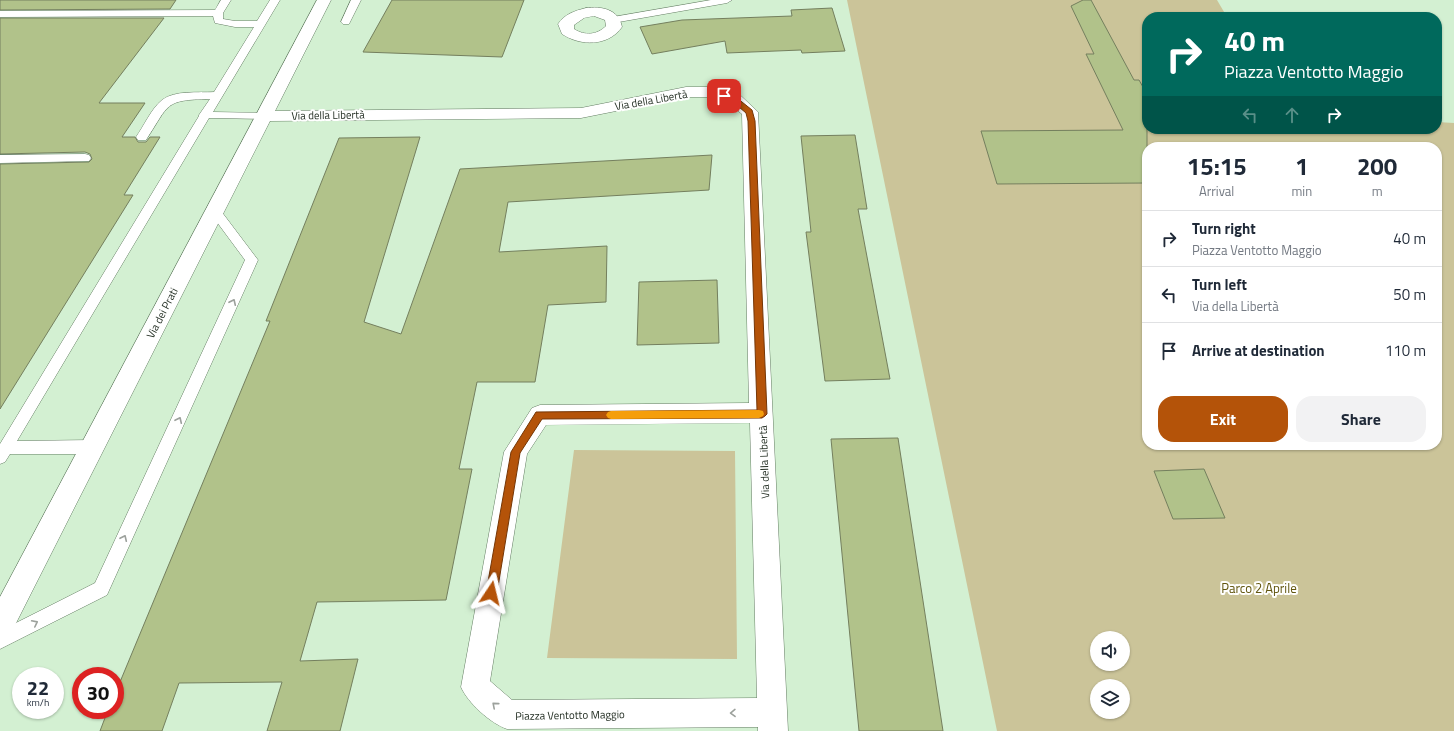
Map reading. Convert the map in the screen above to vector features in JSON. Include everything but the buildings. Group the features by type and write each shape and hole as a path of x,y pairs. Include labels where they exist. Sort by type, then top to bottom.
{"street":[{"name":"Via dei Prati","path":"0,625 324,0"},
{"path":"596,6 614,20 614,27 608,33 598,38 580,38 567,31 566,24 571,17 596,6"},
{"name":"Via della Libertà","path":"263,116 581,113 686,92 715,92 734,100 750,112 772,722"},
{"name":"Piazza Ventotto Maggio","path":"762,414 540,415 516,452 475,687 507,715 772,722"}],"lane":[{"path":"226,0 218,12 218,21 235,24 261,24"},
{"path":"3,452 274,0"},
{"path":"346,22 356,0"},
{"path":"614,20 727,0"},
{"path":"0,14 218,12"},
{"path":"142,137 165,103 176,98 217,95"},
{"path":"204,115 263,116"},
{"path":"0,158 85,158"},
{"path":"0,640 102,589 252,260 214,210"},
{"path":"3,452 93,446"}],"green space":[{"name":"Parco 2 Aprile","path":"847,0 1217,0 1224,12 1142,12 1142,134 1442,134 1442,122 1454,123 1454,731 997,731"},
{"path":"574,450 735,451 737,659 547,658"}],"slow traffic":[{"path":"611,415 759,414"}],"route":[{"path":"491,593 516,452 540,415 762,414 750,112 734,100 724,96"}]}
